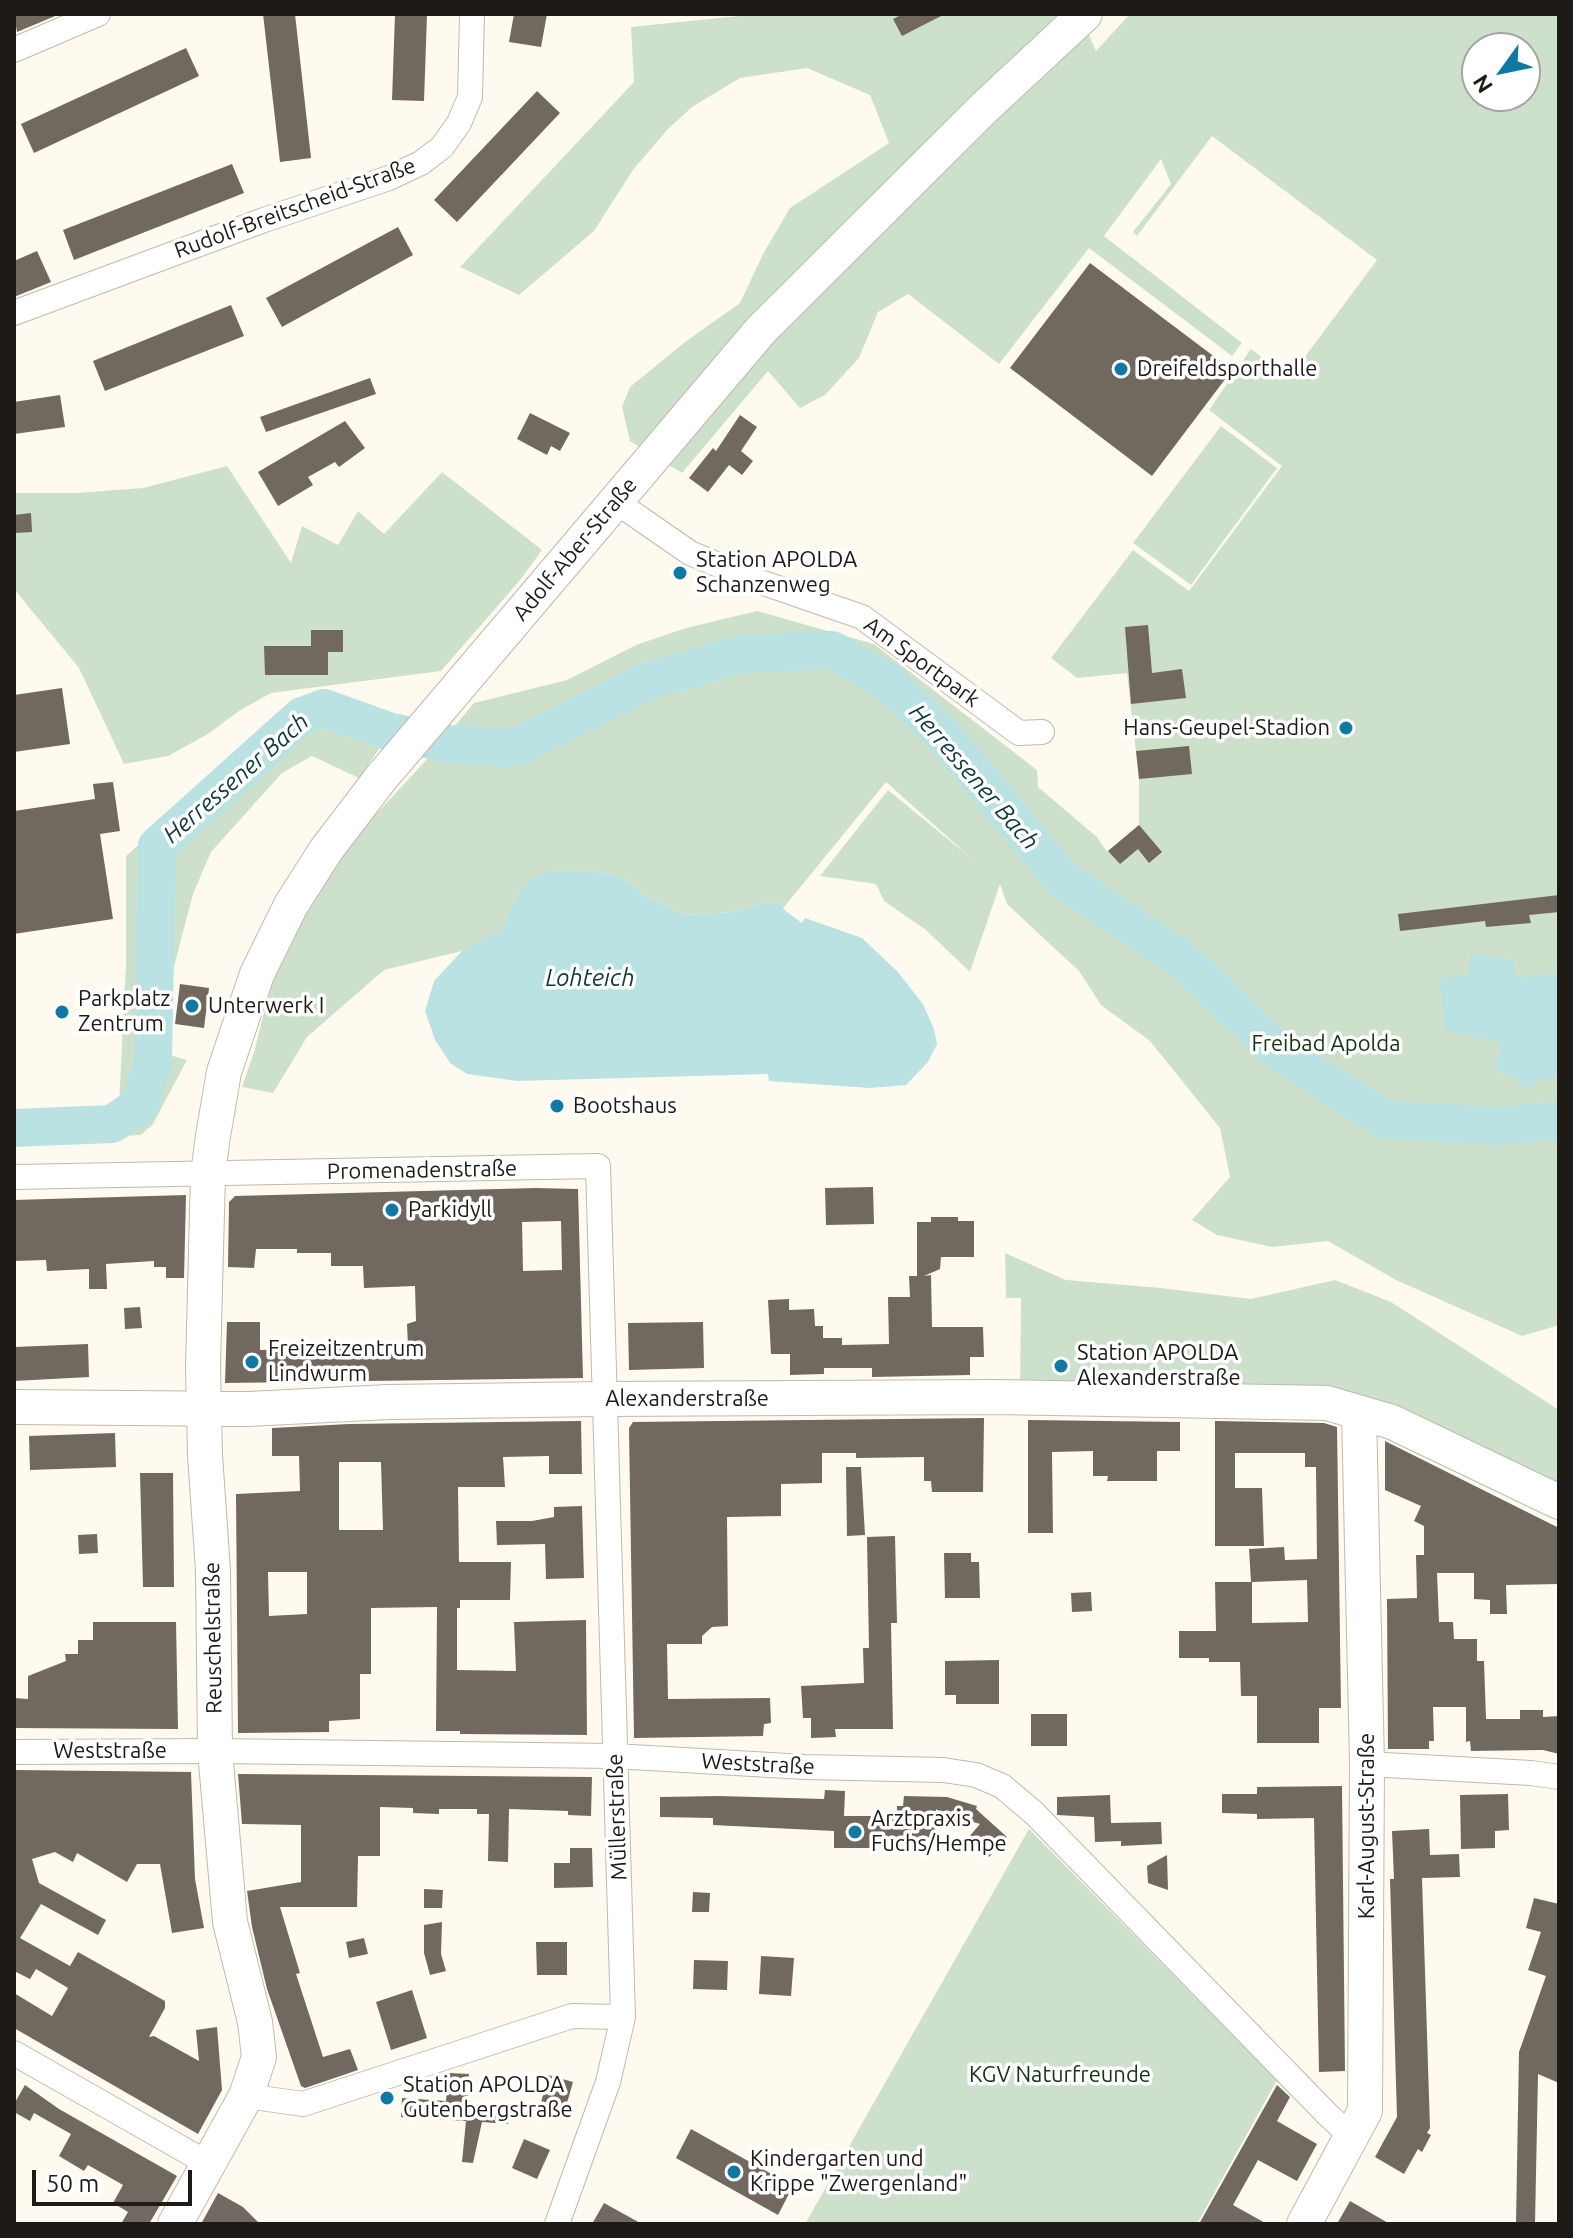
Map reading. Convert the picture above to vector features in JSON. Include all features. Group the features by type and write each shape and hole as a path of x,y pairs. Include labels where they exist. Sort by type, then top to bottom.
{"street":[{"path":"14,50 98,14"},
{"name":"Rudolf-Breitscheid-Straße","path":"14,313 264,220 389,178 421,163 442,147 459,123 470,97 472,14"},
{"name":"Adolf-Aber-Straße","path":"208,1174 224,1072 243,1009 272,939 326,850 401,755 771,319 984,108 1085,14"},
{"name":"Am Sportpark","path":"615,501 680,548 752,579 862,617 1019,733 1042,732"},
{"name":"Promenadenstraße","path":"14,1177 598,1166 604,1399"},
{"name":"Reuschelstraße","path":"175,2224 246,2096 259,2057 255,2022 230,1922 215,1751 213,1571 204,1408 208,1174"},
{"name":"Alexanderstraße","path":"14,1407 204,1408 604,1399 997,1397 1312,1402 1327,1403 1392,1422 1559,1502"},
{"name":"Müllerstraße","path":"557,2224 608,2082 623,2017 604,1399"},
{"name":"Karl-August-Straße","path":"1304,2224 1365,2111 1367,1764 1359,1413"},
{"name":"Weststraße","path":"14,1752 614,1756 805,1767 943,1770 976,1775 1002,1786 1034,1813 1353,2138"},
{"path":"1367,1764 1559,1777"},
{"path":"246,2096 303,2104 572,2016 623,2017"},
{"path":"14,2053 209,2164"}],"green space":[{"name":"Freibad Apolda","path":"759,14 1080,14 1096,51 1130,14 1559,14 1559,1325 1522,1336 1396,1280 1328,1241 1272,1247 1217,1235 1192,1220 1230,1177 1220,1128 1150,1041 1101,1005 1079,971 1007,904 1000,884 970,972 926,930 884,901 876,884 820,876 888,790 971,858 886,782 785,906 770,901 733,912 685,915 644,895 614,874 552,871 519,891 501,931 462,951 384,970 307,1037 273,1093 242,1087 269,991 313,896 368,823 474,703 567,680 636,645 686,628 757,611 874,644 1037,770 1038,787 1097,837 1107,852 1139,825 1139,779 1127,673 1077,678 1051,658 1133,550 1189,591 1282,466 1209,410 1251,349 1289,378 1377,260 1212,136 1137,236 1133,232 1171,184 1161,159 1104,236 1242,343 1232,356 1089,248 999,364 908,294 878,312 859,358 825,395 800,408 768,371 682,473 630,441 622,407 630,387 740,303 763,254 790,208 889,143 870,95 807,68 740,78 692,107 668,129 633,170 594,231 519,295 460,267 634,82 631,27"},
{"path":"1221,426 1277,468 1191,585 1133,543"},
{"path":"227,466 291,563 302,526 338,545 358,511 384,534 442,472 542,550 521,579 441,671 271,693 168,756 124,764 79,668 14,589 14,493 76,493 143,488"},
{"path":"331,701 402,716 359,778 312,756 282,773 211,852 193,894 170,982 166,1054 187,1060 153,1124 141,1135 14,1142 14,1130 118,1126 126,963 126,856 298,705"},
{"path":"1005,1253 1066,1280 1251,1299 1335,1280 1391,1302 1559,1410 1559,1492 1387,1409 1020,1387 1021,1298 1006,1298"},
{"name":"KGV Naturfreunde","path":"1029,1829 1277,2080 1197,2224 805,2224"}],"water":[{"name":"Lohteich","path":"552,871 614,874 644,895 685,915 733,912 770,901 785,906 783,909 802,923 805,918 862,938 897,971 923,1004 937,1044 928,1062 906,1085 870,1088 769,1081 768,1074 517,1081 467,1074 450,1063 435,1040 425,1011 434,981 462,951 501,930 519,891 533,878"},
{"path":"1471,953 1513,960 1516,978 1559,973 1559,1065 1553,1081 1538,1079 1533,1087 1522,1086 1516,1076 1497,1073 1500,1042 1445,1031 1439,978 1467,975"}],"building":[{"path":"14,14 60,14 17,32"},
{"path":"263,14 295,14 311,158 280,162"},
{"path":"395,14 427,14 424,101 392,100"},
{"path":"514,14 547,14 541,47 509,42"},
{"path":"903,14 945,14 902,36 893,19"},
{"path":"186,48 199,76 34,153 21,124"},
{"path":"537,91 560,113 457,222 434,200"},
{"path":"232,164 244,193 74,260 63,230"},
{"path":"398,227 413,255 282,327 266,298"},
{"path":"37,251 51,282 14,297 14,261"},
{"name":"Dreifeldsporthalle","path":"1090,263 1232,370 1152,476 1010,368"},
{"path":"231,305 244,336 105,391 93,361"},
{"path":"370,378 376,394 266,432 260,417"},
{"path":"60,395 65,427 14,434 14,402"},
{"path":"530,413 570,433 560,451 551,446 547,455 517,439"},
{"path":"740,415 757,427 741,451 753,461 742,475 729,465 708,492 689,478 713,448 716,451"},
{"path":"345,421 365,448 339,467 335,462 308,477 313,485 278,506 258,472"},
{"path":"31,513 32,532 16,533 14,515"},
{"path":"1148,625 1152,673 1182,669 1186,698 1131,704 1125,627"},
{"path":"311,630 343,630 343,652 328,652 328,675 265,675 264,646 311,646"},
{"path":"62,688 70,744 14,752 14,695"},
{"path":"1189,746 1192,774 1139,779 1136,751"},
{"path":"113,782 120,831 100,834 113,919 14,934 14,811 95,799 93,784"},
{"path":"1139,825 1162,852 1149,863 1138,849 1120,864 1108,851"},
{"path":"1559,895 1559,912 1529,915 1531,923 1486,927 1485,921 1400,931 1398,914"},
{"name":"Unterwerk I","path":"180,984 209,988 204,1028 175,1024"},
{"path":"873,1187 874,1224 826,1225 825,1188"},
{"path":"578,1189 583,1378 225,1383 227,1322 260,1322 260,1350 408,1346 407,1324 416,1321 415,1286 364,1288 363,1266 331,1266 331,1253 256,1249 254,1268 228,1267 229,1202 235,1196","holes":["561,1221 562,1270 523,1271 522,1222"]},
{"path":"186,1195 184,1278 166,1278 166,1267 154,1267 154,1261 106,1264 107,1289 89,1289 89,1269 47,1271 46,1260 14,1261 14,1200"},
{"path":"931,1217 958,1217 958,1221 974,1221 974,1257 941,1257 940,1269 924,1276 931,1275 932,1327 983,1327 984,1357 970,1357 970,1375 872,1377 872,1368 824,1368 824,1374 790,1375 790,1354 771,1354 768,1300 789,1299 789,1310 814,1309 815,1326 823,1326 823,1338 842,1338 842,1345 889,1344 888,1297 910,1297 909,1276 917,1276 917,1222 931,1222"},
{"path":"140,1307 142,1328 125,1329 124,1308"},
{"path":"703,1322 704,1368 629,1370 628,1323"},
{"path":"88,1344 89,1377 14,1381 14,1347"},
{"path":"984,1418 983,1492 932,1492 931,1481 924,1481 924,1457 856,1458 856,1453 822,1453 822,1483 781,1484 781,1516 727,1517 728,1626 712,1627 702,1636 702,1644 667,1644 668,1699 770,1698 771,1723 764,1724 763,1736 634,1738 629,1428 633,1422"},
{"path":"1028,1420 1180,1422 1180,1451 1157,1451 1157,1481 1107,1481 1108,1476 1093,1476 1093,1451 1052,1452 1053,1533 1028,1533"},
{"path":"581,1421 582,1474 549,1474 549,1456 503,1457 505,1487 458,1487 459,1562 511,1562 510,1600 460,1600 460,1608 457,1608 457,1670 516,1671 514,1622 586,1620 587,1735 436,1731 437,1607 371,1608 371,1674 360,1674 360,1719 329,1721 329,1732 238,1733 236,1494 300,1491 299,1456 272,1456 272,1428","holes":["339,1462 381,1462 383,1530 339,1530","268,1572 307,1572 307,1614 269,1616"]},
{"path":"1215,1421 1324,1423 1337,1427 1341,1708 1319,1708 1319,1743 1257,1743 1257,1696 1241,1696 1240,1662 1179,1658 1179,1631 1216,1631 1215,1582 1251,1582 1249,1549 1284,1547 1285,1560 1317,1559 1316,1467 1305,1467 1305,1453 1235,1453 1235,1488 1262,1488 1264,1546 1215,1546","holes":["1307,1580 1308,1622 1252,1623 1252,1582"]},
{"path":"115,1433 116,1467 30,1470 29,1436"},
{"path":"1385,1441 1559,1528 1559,1584 1506,1585 1507,1614 1490,1614 1490,1600 1474,1599 1474,1573 1437,1573 1439,1622 1453,1622 1454,1639 1477,1639 1477,1661 1484,1661 1486,1719 1520,1719 1520,1710 1543,1710 1543,1717 1559,1716 1559,1754 1543,1750 1471,1751 1470,1741 1466,1742 1466,1707 1433,1707 1434,1741 1429,1741 1429,1749 1388,1749 1387,1599 1417,1598 1416,1555 1424,1555 1424,1526 1414,1521 1421,1506 1385,1490"},
{"path":"846,1467 861,1467 865,1535 847,1536"},
{"path":"140,1473 173,1473 174,1587 143,1587"},
{"path":"582,1506 584,1578 546,1579 545,1544 497,1545 496,1521 532,1521 554,1517 554,1507"},
{"path":"97,1534 98,1553 79,1554 78,1535"},
{"path":"895,1536 897,1623 891,1623 893,1729 835,1729 836,1737 811,1738 811,1718 803,1718 801,1686 864,1683 863,1648 869,1648 867,1537"},
{"path":"944,1553 971,1553 971,1562 979,1562 980,1598 945,1598"},
{"path":"1091,1592 1092,1611 1072,1612 1071,1593"},
{"path":"93,1622 176,1622 178,1729 14,1728 14,1698 28,1699 28,1676 66,1661 65,1654 78,1654 78,1640 93,1640"},
{"path":"999,1660 999,1704 956,1704 956,1695 945,1695 945,1661"},
{"path":"1031,1714 1067,1714 1067,1746 1031,1746"},
{"path":"14,1770 191,1772 195,1879 204,1928 172,1933 160,1864 137,1864 127,1882 77,1853 73,1862 55,1852 32,1859 39,1883 106,1920 98,1935 41,1904 20,1938 70,1966 78,1952 165,2001 165,2008 149,2037 154,2036 199,2061 196,2030 217,2027 222,2090 198,2134 14,2028 14,1993 52,2016 68,1988 36,1969 30,1979 14,1971"},
{"path":"238,1774 592,1777 591,1816 568,1815 568,1811 509,1809 508,1862 488,1861 489,1814 477,1814 477,1809 439,1809 439,1814 413,1813 413,1808 380,1807 380,1856 358,1856 357,1907 280,1907 300,1973 296,1974 323,2057 350,2049 358,2070 305,2088 301,2086 267,1989 247,1891 301,1882 301,1825 242,1824"},
{"path":"1342,1786 1345,2071 1319,2072 1314,1818 1257,1819 1257,1814 1222,1813 1222,1794 1257,1794 1257,1787"},
{"path":"825,1790 845,1791 844,1816 897,1816 897,1806 903,1806 904,1796 947,1797 977,1806 976,1809 1007,1837 989,1857 968,1838 980,1824 936,1809 935,1841 876,1839 876,1848 834,1848 834,1831 713,1825 713,1818 660,1817 660,1797 824,1799"},
{"path":"1508,1794 1509,1830 1495,1831 1495,1848 1461,1849 1460,1795"},
{"path":"1110,1795 1111,1823 1161,1822 1162,1844 1121,1846 1121,1841 1095,1842 1094,1817 1057,1815 1057,1797"},
{"path":"1429,1829 1430,1855 1459,1854 1460,1877 1422,1878 1430,2128 1427,2133 1431,2135 1422,2152 1418,2149 1404,2174 1375,2157 1397,2117 1390,1879 1394,1879 1392,1831"},
{"path":"570,1848 592,1848 593,1887 554,1888 554,1863 570,1863"},
{"path":"1167,1855 1168,1890 1148,1883 1147,1866"},
{"path":"424,1889 443,1890 442,1908 424,1908"},
{"path":"693,1892 710,1893 709,1912 692,1912"},
{"path":"1534,1898 1559,1904 1559,2083 1538,2074 1535,2224 1516,2224 1519,2052 1546,1976 1528,1970 1541,1932 1526,1928"},
{"path":"442,1922 441,1954 446,1971 430,1975 424,1953 424,1925"},
{"path":"364,1938 368,1954 349,1958 346,1942"},
{"path":"536,1942 567,1942 567,1975 537,1975"},
{"path":"761,1956 794,1958 791,1996 759,1994"},
{"path":"694,1960 728,1961 727,1990 693,1989"},
{"path":"412,1990 427,2038 391,2050 376,2002"},
{"path":"448,2073 469,2074 467,2105 510,2115 508,2124 482,2122 473,2163 462,2162 466,2121 401,2117 402,2098 446,2101"},
{"path":"548,2075 573,2082 565,2110 541,2103"},
{"path":"25,2085 59,2109 177,2176 149,2224 121,2224 128,2212 113,2203 123,2185 88,2165 84,2171 59,2156 71,2134 34,2113 30,2121 14,2112 14,2104"},
{"path":"1277,2085 1290,2097 1277,2121 1317,2144 1297,2181 1258,2160 1233,2205 1267,2224 1199,2224"},
{"name":"Kindergarten und Krippe \"Zwergenland\"","path":"691,2129 793,2186 778,2215 676,2158"},
{"path":"524,2139 550,2150 537,2179 512,2168"},
{"path":"218,2193 243,2207 260,2224 201,2224"},
{"path":"1350,2201 1390,2224 1337,2224"},
{"path":"604,2203 642,2224 592,2224"}],"waterway":[{"name":"Herressener Bach","path":"14,1128 112,1124 140,1105 153,1061 157,846 302,716 324,708 388,731 449,744 514,748 646,682 741,654 832,650 888,682 944,736 1062,879 1184,961 1276,1050 1385,1120 1502,1126 1559,1120"}],"place":[{"name":"Dreifeldsporthalle","path":"1121,369"},
{"name":"Station APOLDA Schanzenweg","path":"680,573"},
{"name":"Hans-Geupel-Stadion","path":"1346,728"},
{"name":"Unterwerk I","path":"192,1006"},
{"name":"Parkplatz Zentrum","path":"62,1012"},
{"name":"Bootshaus","path":"557,1106"},
{"name":"Parkidyll","path":"392,1210"},
{"name":"Freizeitzentrum Lindwurm","path":"252,1362"},
{"name":"Station APOLDA Alexanderstraße","path":"1061,1366"},
{"name":"Arztpraxis Fuchs/Hempe","path":"855,1832"},
{"name":"Station APOLDA Gutenbergstraße","path":"387,2098"},
{"name":"Kindergarten und Krippe \"Zwergenland\"","path":"734,2172"}]}
